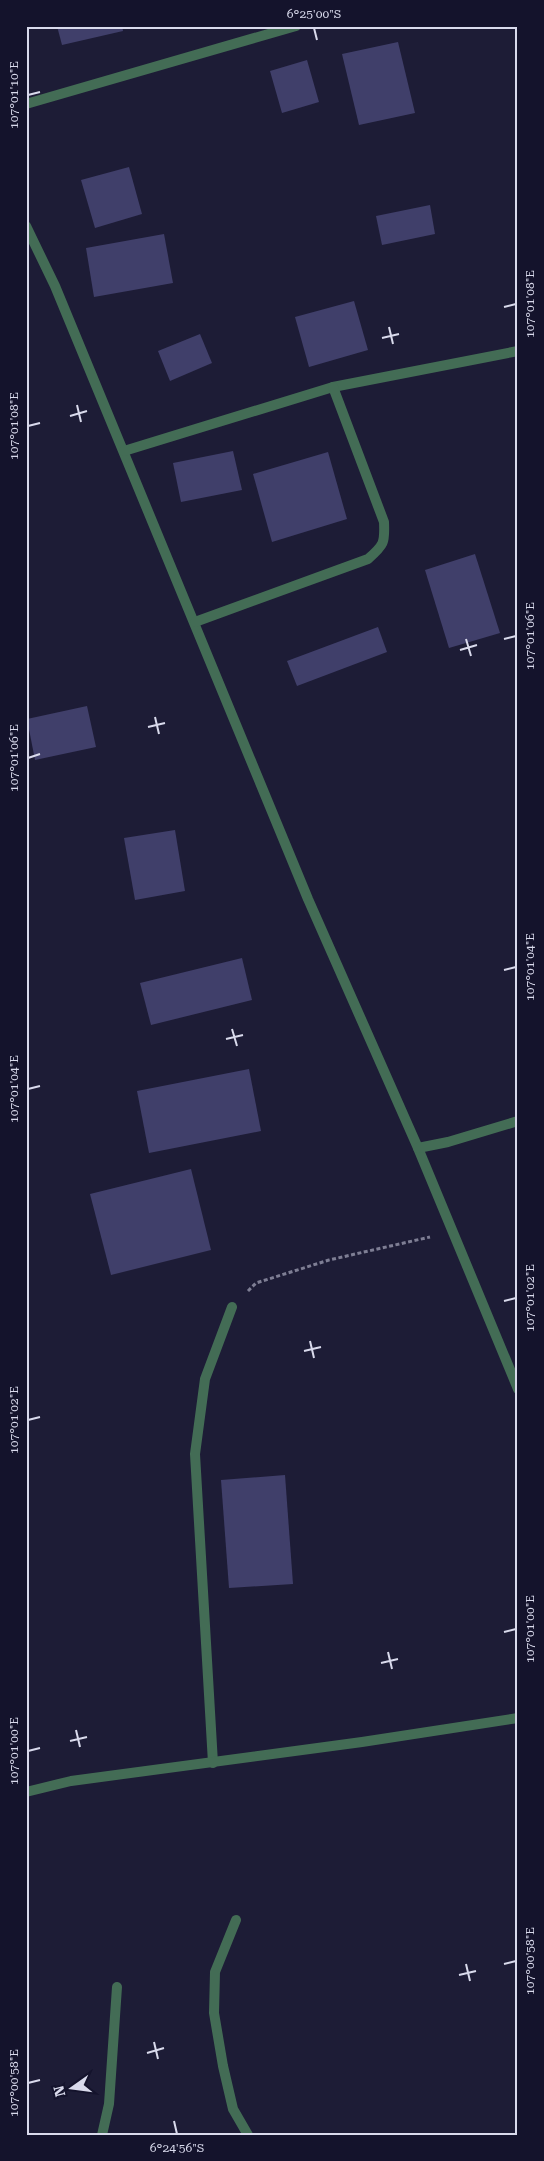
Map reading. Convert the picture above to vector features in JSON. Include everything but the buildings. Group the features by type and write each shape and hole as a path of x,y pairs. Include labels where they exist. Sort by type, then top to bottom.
{"street":[{"path":"26,104 296,26"},
{"path":"26,226 55,286 308,899 418,1148 518,1389"},
{"path":"124,451 334,388 518,351"},
{"path":"195,622 368,559 383,546 385,538 384,522 334,388"},
{"path":"418,1148 448,1142 518,1121"},
{"path":"213,1763 195,1454 204,1379 232,1307"},
{"path":"26,1792 71,1781 450,1730 518,1718"},
{"path":"236,1920 215,1972 214,2013 222,2066 233,2109 248,2135"},
{"path":"102,2135 109,2104 117,1987"}],"path":[{"path":"232,1307 256,1283 329,1260 453,1231"}]}
